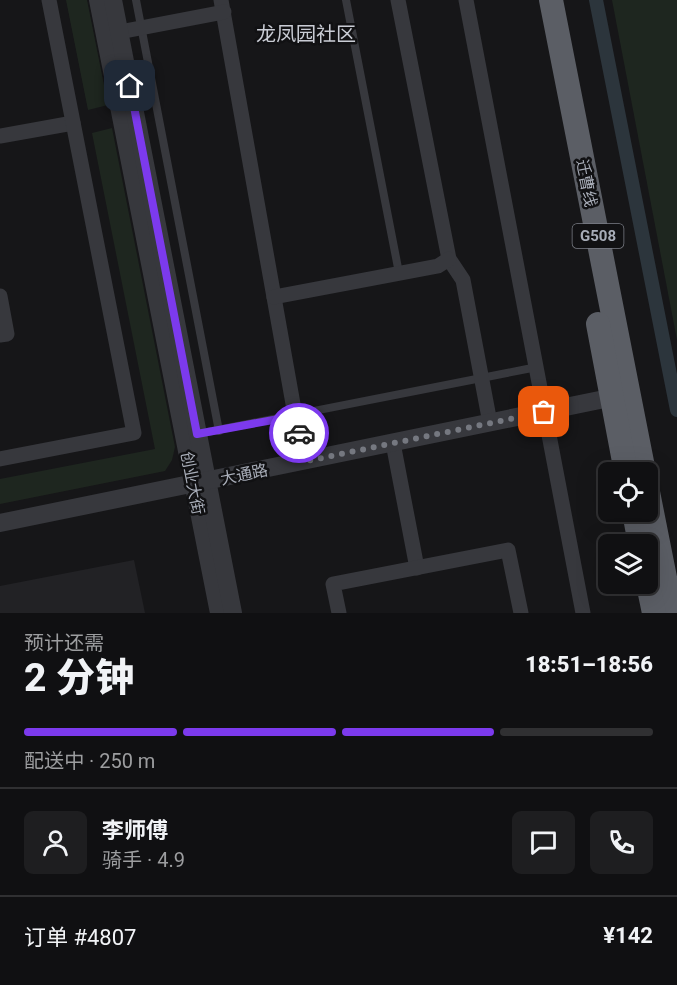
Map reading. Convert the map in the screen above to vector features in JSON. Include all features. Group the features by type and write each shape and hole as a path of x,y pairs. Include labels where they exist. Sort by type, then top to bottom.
{"highway":[{"name":"迁曹线","path":"537,0 620,396 641,462"},
{"name":"迁曹线","path":"551,0 620,396 625,462"},
{"path":"654,522 672,613"},
{"path":"650,594 654,613"}],"street":[{"path":"0,459 134,433 49,0"},
{"name":"创业大街","path":"98,0 113,37 197,434 201,484 219,613"},
{"name":"创业大街","path":"113,0 113,37 201,484 233,613"},
{"path":"398,0 450,259 463,280 490,423"},
{"path":"466,0 583,613"},
{"path":"113,37 223,10 295,416 307,461"},
{"path":"0,136 73,123"},
{"path":"274,297 438,266 450,259"},
{"path":"0,296 7,334 0,335"},
{"name":"大通路","path":"0,523 201,484 620,396"},
{"path":"390,444 413,568"},
{"path":"339,613 333,584 508,550 520,613"}],"lane":[{"path":"136,0 219,431"},
{"path":"346,0 399,273"},
{"path":"197,434 537,367"}],"shaded area":[{"path":"66,0 87,0 108,105 88,110"},
{"path":"612,0 677,0 677,340"},
{"path":"112,128 175,447 172,460 165,471 0,504 0,479 155,449 92,133"},
{"path":"134,560 145,613 0,613 0,586"}],"waterway":[{"path":"596,0 677,410"}],"way so far":[{"path":"299,433 307,461 544,412"}],"district":[{"name":"龙凤园社区","path":"306,34"}],"route":[{"path":"130,86 197,434 295,416 299,433"}]}
